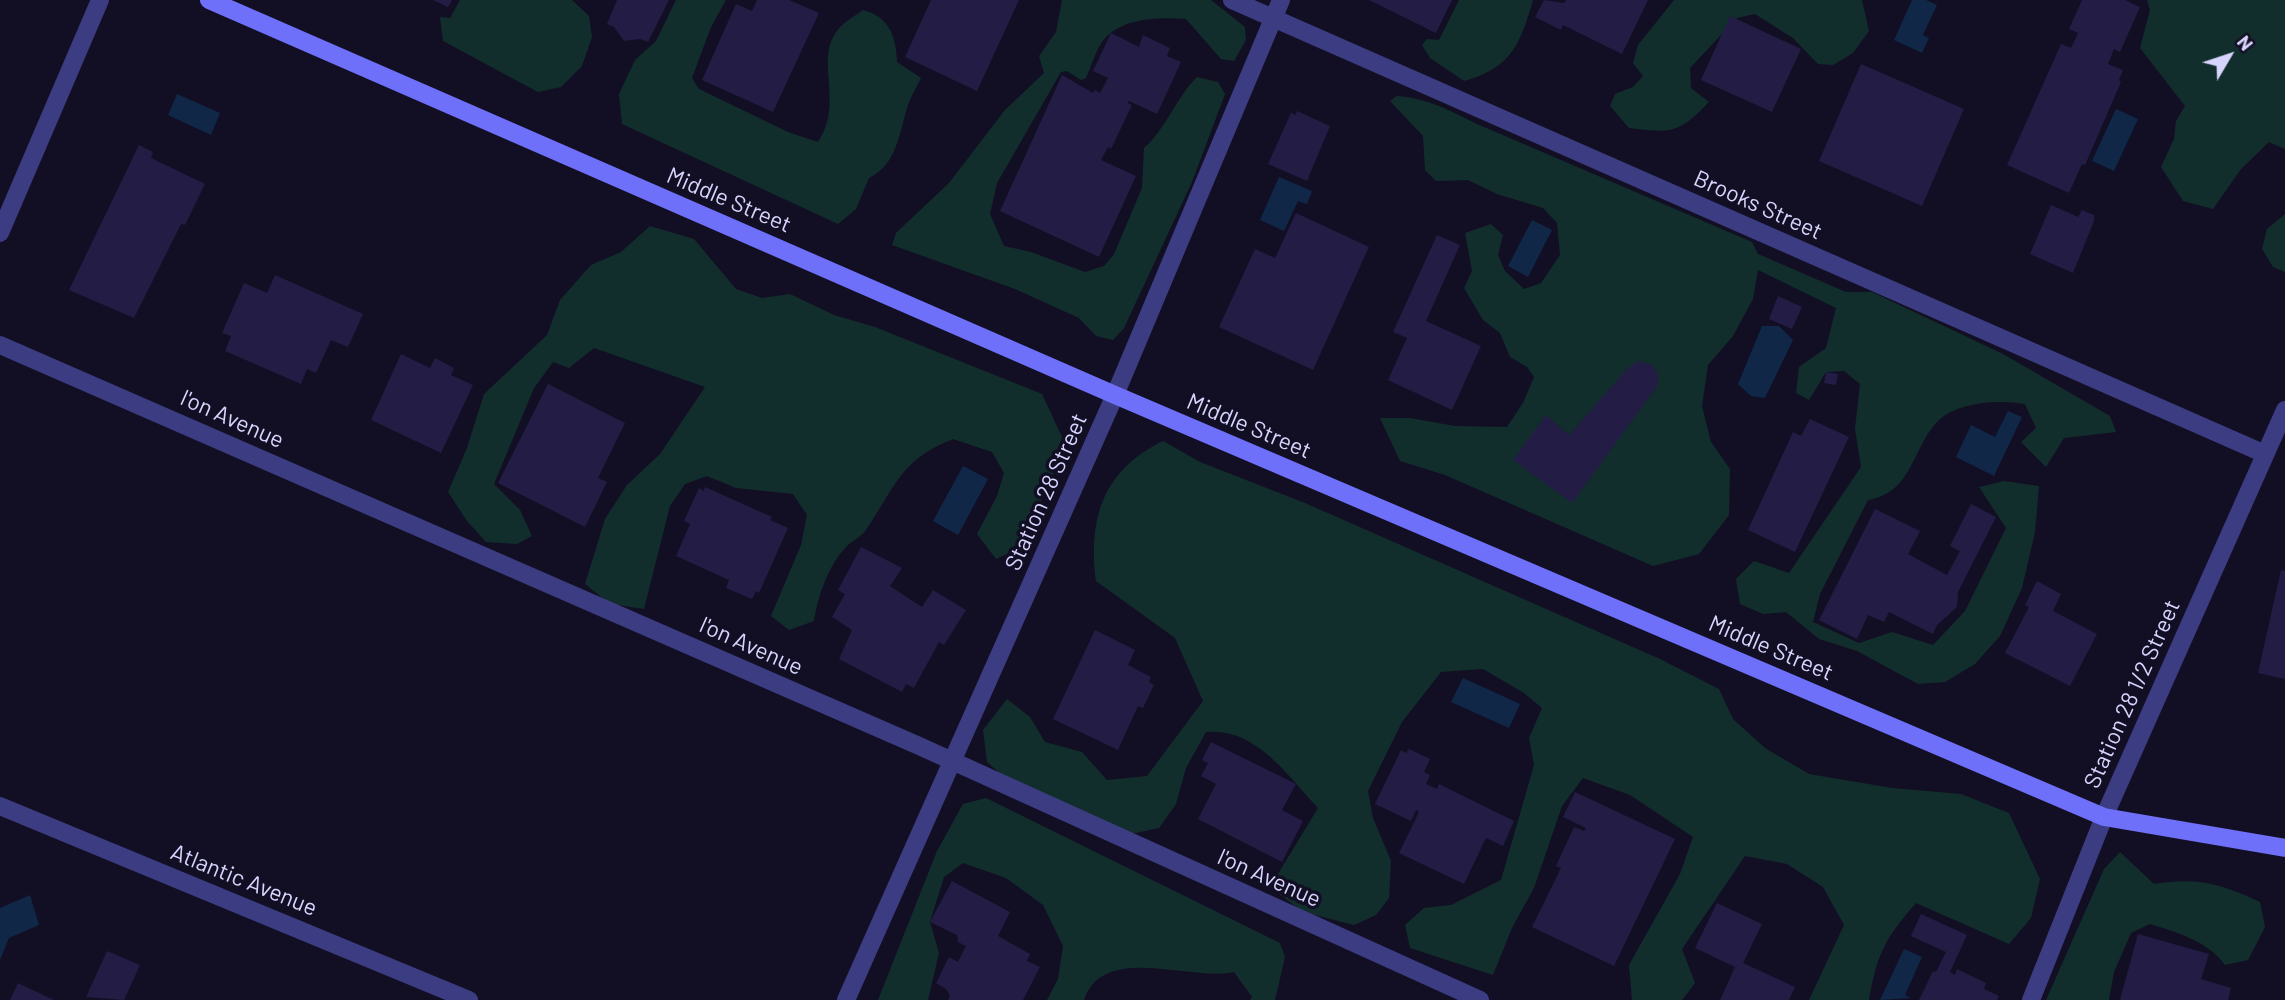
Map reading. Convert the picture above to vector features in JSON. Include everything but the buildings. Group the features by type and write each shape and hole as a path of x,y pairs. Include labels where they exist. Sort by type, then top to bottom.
{"street":[{"path":"0,233 100,0"},
{"name":"Middle Street","path":"209,0 1115,395 2104,817 2285,848"},
{"name":"Brooks Street","path":"1232,0 2265,454"},
{"name":"Station 28 Street","path":"846,1000 1115,395 1281,0"},
{"name":"I'on Avenue","path":"0,345 952,762 1480,1000"},
{"name":"Station 28 1/2 Street","path":"2031,1000 2104,817 2285,410"},
{"name":"Atlantic Avenue","path":"0,806 469,1000"}],"green space":[{"path":"460,0 572,0 589,16 592,37 582,66 561,87 538,92 443,41 440,17 450,18"},
{"path":"676,0 726,0 711,27 692,78 699,89 788,132 818,142 826,127 829,112 828,55 837,31 863,10 880,18 890,29 897,62 921,78 908,104 899,139 891,157 869,178 856,209 838,224 622,124 619,94 635,60 656,41"},
{"path":"1062,0 1211,0 1245,27 1246,40 1234,61 1221,59 1186,19 1141,20 1119,28 1102,42 1086,78 1081,80 1067,71 1061,72 997,183 990,214 1004,246 1031,252 1085,272 1104,266 1114,254 1142,188 1144,148 1197,77 1218,82 1225,94 1192,182 1124,328 1113,340 1096,336 1079,318 1015,289 892,245 896,233 949,183 1005,110 1044,73 1039,56 1056,32"},
{"path":"1459,0 1533,0 1518,42 1503,62 1480,76 1464,81 1430,58 1422,45 1427,39 1439,40"},
{"path":"1674,0 1862,0 1869,31 1853,53 1833,65 1818,64 1793,38 1755,14 1737,18 1690,68 1691,88 1709,102 1674,129 1655,131 1629,128 1610,106 1615,94 1633,87 1643,76 1633,63 1638,45"},
{"path":"2147,0 2285,0 2285,149 2269,142 2241,169 2213,209 2183,201 2161,167 2174,139 2176,121 2185,106 2140,48 2150,10"},
{"path":"1397,96 1438,106 1752,242 1758,254 1846,292 1872,292 2003,354 2110,416 2116,432 2064,438 2046,467 2021,442 2036,428 2025,404 1991,402 1966,406 1945,415 1937,422 1903,479 1894,488 1868,500 1820,594 1813,622 1859,643 1892,632 1933,645 1965,611 2006,528 1979,487 2004,481 2039,486 2035,532 2022,588 2000,636 1975,664 1945,682 1918,684 1857,651 1819,639 1786,612 1763,614 1740,604 1736,579 1754,561 1789,573 1861,467 1855,429 1860,384 1844,371 1826,372 1809,400 1796,393 1799,367 1826,348 1836,308 1758,270 1753,299 1733,336 1708,365 1702,406 1711,442 1730,469 1729,515 1699,554 1653,566 1445,475 1400,461 1380,418 1410,418 1455,426 1507,427 1523,403 1534,377 1527,367 1510,357 1500,333 1483,320 1464,288 1472,271 1465,233 1491,224 1503,235 1498,255 1505,271 1524,289 1541,283 1560,255 1557,223 1543,208 1497,194 1468,180 1436,181 1425,170 1423,136 1390,101"},
{"path":"2285,214 2285,272 2273,267 2262,249 2267,229"},
{"path":"650,226 694,239 736,289 762,298 790,294 834,315 875,327 1042,394 1062,437 1056,467 1021,547 996,559 977,534 997,496 1004,473 992,452 953,439 935,447 910,465 866,530 846,547 825,582 814,621 789,630 771,616 801,545 807,515 793,494 736,488 707,476 685,484 670,506 644,609 610,604 585,584 605,519 627,485 660,454 705,387 594,348 569,368 553,362 534,388 494,484 520,510 532,536 517,544 486,542 467,521 448,492 467,448 484,394 547,335 560,300 591,265 621,252"},
{"path":"1163,441 1200,462 1305,503 1660,659 1719,689 1733,719 1765,748 1809,774 1892,788 1961,794 2009,813 2040,879 2031,918 2009,944 1916,903 1884,947 1875,970 1869,1000 1809,1000 1844,925 1823,887 1787,864 1745,856 1682,949 1695,983 1682,1000 1632,1000 1629,965 1680,874 1693,837 1630,795 1583,778 1562,806 1534,888 1512,928 1493,975 1410,948 1405,925 1424,908 1451,905 1501,880 1534,765 1529,738 1542,708 1524,693 1483,669 1441,672 1402,722 1368,791 1373,818 1391,861 1389,898 1376,915 1354,925 1303,912 1270,887 1318,808 1269,756 1240,737 1224,732 1206,732 1186,768 1176,804 1159,828 1131,834 1013,785 987,762 983,730 1007,699 1030,717 1045,742 1082,752 1107,780 1147,776 1203,701 1175,638 1096,581 1095,537 1104,498 1113,481 1126,466"},
{"path":"986,798 1280,943 1285,957 1275,1000 1250,1000 1252,997 1234,972 1216,974 1129,968 1110,973 1094,983 1084,1000 1047,1000 1058,979 1063,946 1043,905 1006,878 963,863 944,877 930,922 939,953 928,1000 878,1000 937,851 963,804"},
{"path":"2120,852 2154,884 2183,881 2208,884 2260,902 2265,927 2248,960 2225,965 2201,944 2150,924 2131,933 2114,972 2109,1000 2046,1000 2104,869"}],"water":[{"path":"1912,0 1926,0 1937,5 1923,35 1929,38 1922,53 1894,40"},
{"path":"177,94 220,113 211,135 168,115"},
{"path":"2116,109 2138,119 2114,171 2092,161"},
{"path":"1279,177 1312,191 1307,204 1298,201 1284,231 1260,220"},
{"path":"1532,220 1552,230 1528,277 1508,266"},
{"path":"1762,326 1779,326 1793,340 1765,398 1751,396 1738,384"},
{"path":"2008,411 2022,417 1994,476 1956,457 1971,425 1995,437"},
{"path":"963,466 988,479 958,535 933,521"},
{"path":"1463,678 1520,704 1509,728 1451,702"},
{"path":"30,895 39,925 9,938 0,960 0,908"},
{"path":"1904,949 1922,957 1905,995 1911,998 1880,1000"}]}
